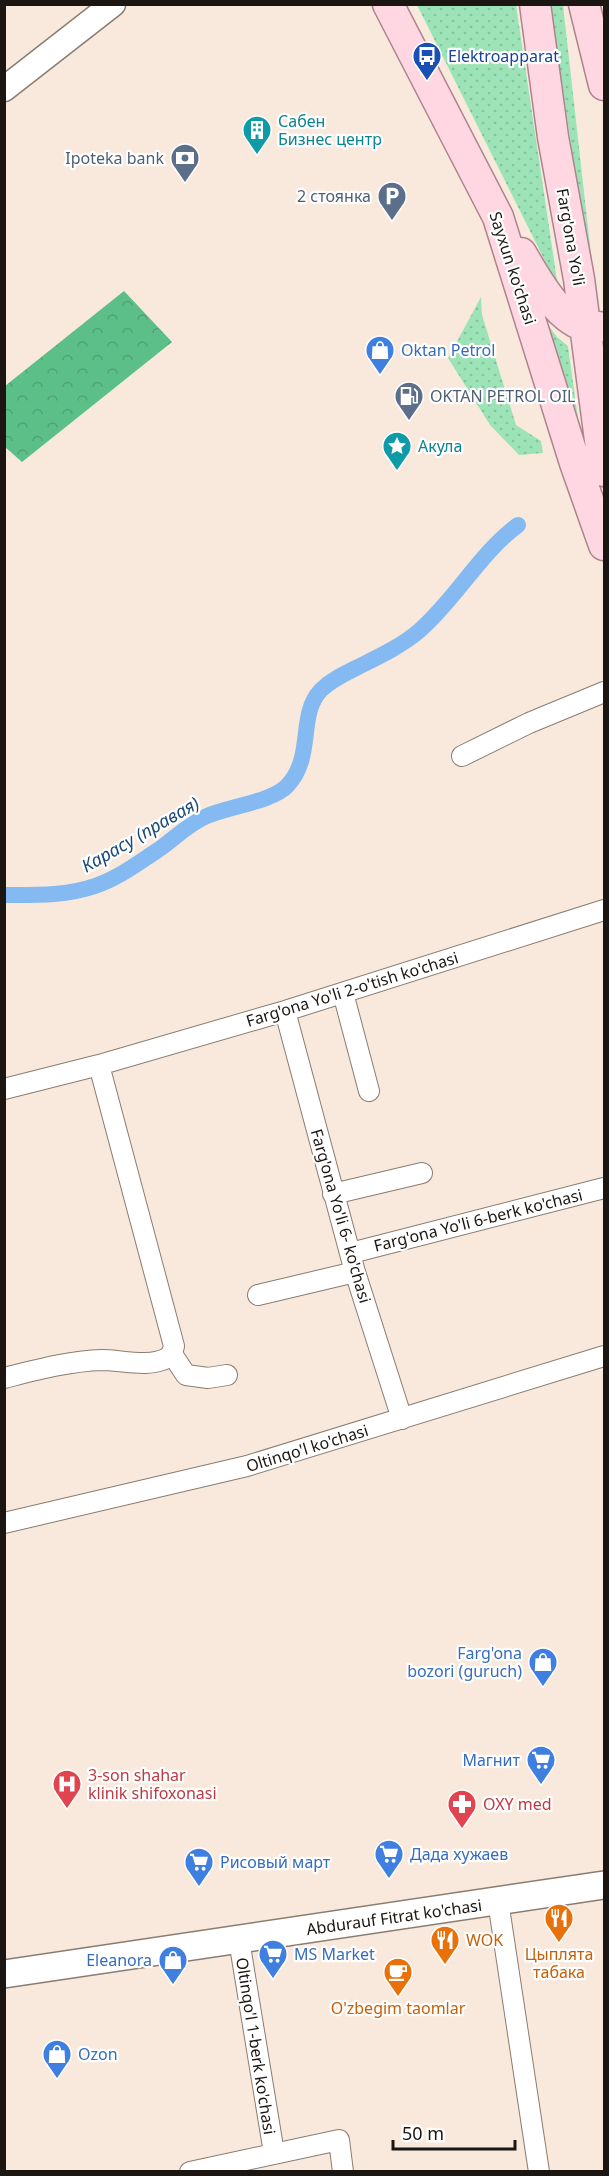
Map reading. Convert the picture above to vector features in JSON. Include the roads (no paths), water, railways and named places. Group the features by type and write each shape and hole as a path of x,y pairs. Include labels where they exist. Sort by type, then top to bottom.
{"main road":[{"name":"Sayxun ko'chasi","path":"388,4 498,217 575,463 604,545"},
{"name":"Farg'ona Yo'li","path":"535,4 553,137 579,279 598,329 604,471"},
{"path":"584,4 604,84"},
{"path":"602,4 604,84"},
{"path":"498,217 551,302 567,316 598,329"},
{"name":"Abdurauf Fitrat ko'chasi","path":"4,1974 237,1931 497,1892 604,1867"},
{"name":"Abdurauf Fitrat ko'chasi","path":"497,1892 604,1886"},
{"name":"Abdurauf Fitrat ko'chasi","path":"4,1956 237,1931"}],"street":[{"path":"4,89 113,4"},
{"path":"462,756 529,723 604,692"},
{"name":"Farg'ona Yo'li 2-o'tish ko'chasi","path":"4,1089 99,1065 285,1011 604,910"},
{"path":"343,993 369,1091"},
{"name":"Farg'ona Yo'li 6- ko'chasi","path":"285,1011 333,1194 402,1419"},
{"path":"4,1378 51,1366 102,1360 136,1364 166,1359 172,1354 174,1346 99,1065"},
{"path":"333,1194 423,1173"},
{"name":"Farg'ona Yo'li 6-berk ko'chasi","path":"258,1295 353,1262 604,1188"},
{"path":"172,1354 186,1375 208,1378 227,1375"},
{"name":"Oltinqo'l ko'chasi","path":"4,1523 247,1466 604,1356"},
{"path":"497,1892 539,2172"},
{"name":"Oltinqo'l 1-berk ko'chasi","path":"237,1931 274,2153"},
{"path":"190,2172 339,2140 344,2172"}],"waterway":[{"name":"Карасу (правая)","path":"4,895 62,893 103,883 158,850 200,819 272,796 287,786 296,775 301,762 310,711 321,690 329,683 389,651 419,631 445,605 491,549 518,525"}],"place":[{"name":"Elektroapparat","path":"427,82"},
{"name":"Сабен Бизнес центр","path":"257,156"},
{"name":"Ipoteka bank","path":"185,184"},
{"name":"2 стоянка","path":"392,222"},
{"name":"Oktan Petrol","path":"380,376"},
{"name":"OKTAN PETROL OIL","path":"409,422"},
{"name":"Акула","path":"397,472"},
{"name":"Farg'ona bozori (guruch)","path":"543,1688"},
{"name":"Магнит","path":"541,1786"},
{"name":"3-son shahar klinik shifoxonasi","path":"67,1810"},
{"name":"OXY med","path":"462,1830"},
{"name":"Дада хужаев","path":"389,1880"},
{"name":"Рисовый март","path":"199,1888"},
{"name":"Цыплята табака","path":"559,1944"},
{"name":"WOK","path":"445,1966"},
{"name":"MS Market","path":"273,1980"},
{"name":"Eleanora","path":"173,1986"},
{"name":"O'zbegim taomlar","path":"398,1998"},
{"name":"Ozon","path":"57,2080"}]}
